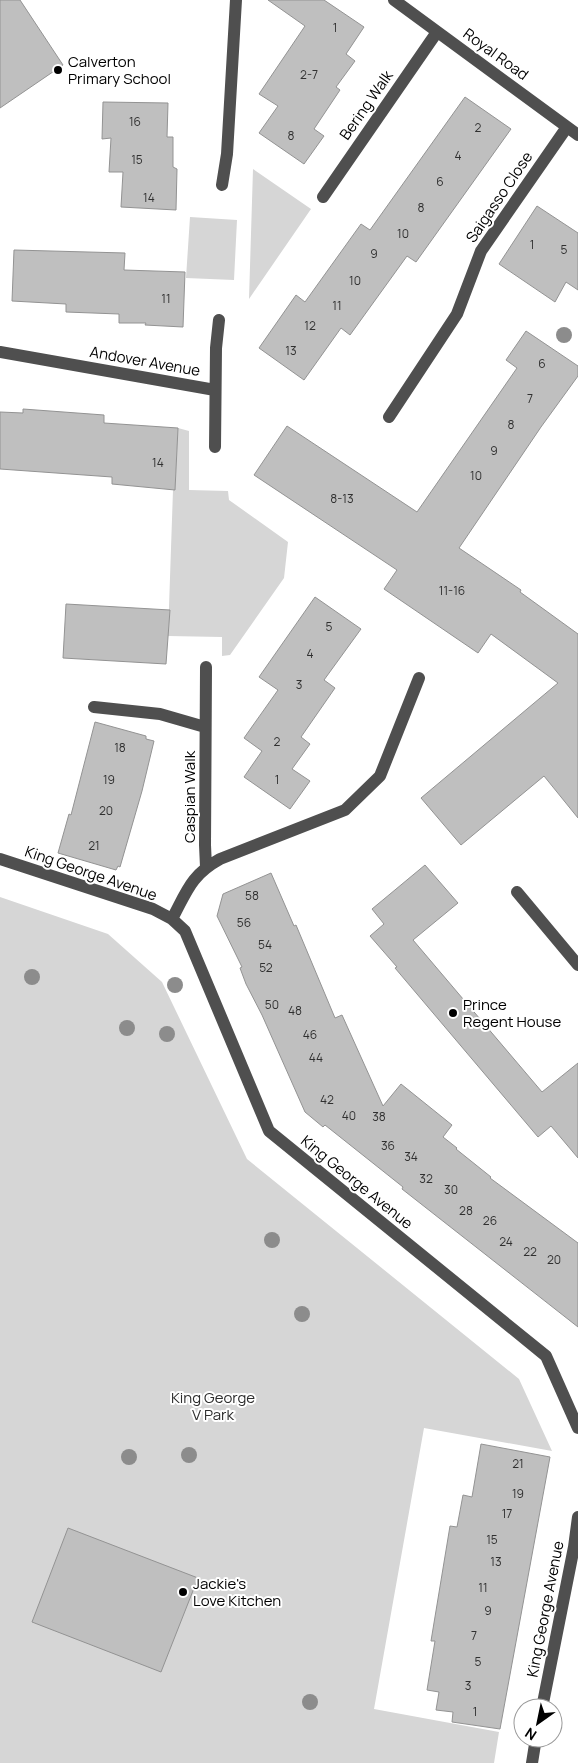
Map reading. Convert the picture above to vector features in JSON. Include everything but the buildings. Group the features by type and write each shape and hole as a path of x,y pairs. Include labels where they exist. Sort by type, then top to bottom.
{"street":[{"path":"222,185 227,154 236,0"},
{"name":"Royal Road","path":"394,0 578,135"},
{"name":"Bering Walk","path":"323,197 437,32"},
{"name":"Saigasso Close","path":"389,417 457,314 481,251 567,127"},
{"name":"Andover Avenue","path":"0,352 215,390 219,320"},
{"path":"214,448 215,390"},
{"name":"Caspian Walk","path":"206,667 206,867"},
{"path":"172,919 192,881 206,867 220,859 345,810 380,776 419,678"},
{"path":"94,707 160,714 206,727"},
{"name":"King George Avenue","path":"0,859 153,910 172,919 185,931 270,1131 546,1356 578,1428"},
{"path":"517,892 578,965"},
{"name":"King George Avenue","path":"544,1698 576,1547 578,1517"},
{"path":"532,1763 534,1748"}],"green space":[{"path":"253,169 311,209 249,299"},
{"path":"190,217 237,220 234,280 186,278"},
{"path":"178,428 189,431 189,490 228,491 229,500 288,542 284,578 230,655 222,656 222,637 168,636 173,490 175,489"},
{"name":"King George V Park","path":"0,897 108,934 162,982 247,1159 519,1379 552,1451 424,1428 374,1709 499,1732 494,1763 0,1763"}],"place":[{"name":"Calverton Primary School","path":"58,70"},
{"name":"Prince Regent House","path":"453,1013"},
{"name":"Jackie's Love Kitchen","path":"183,1592"}]}
